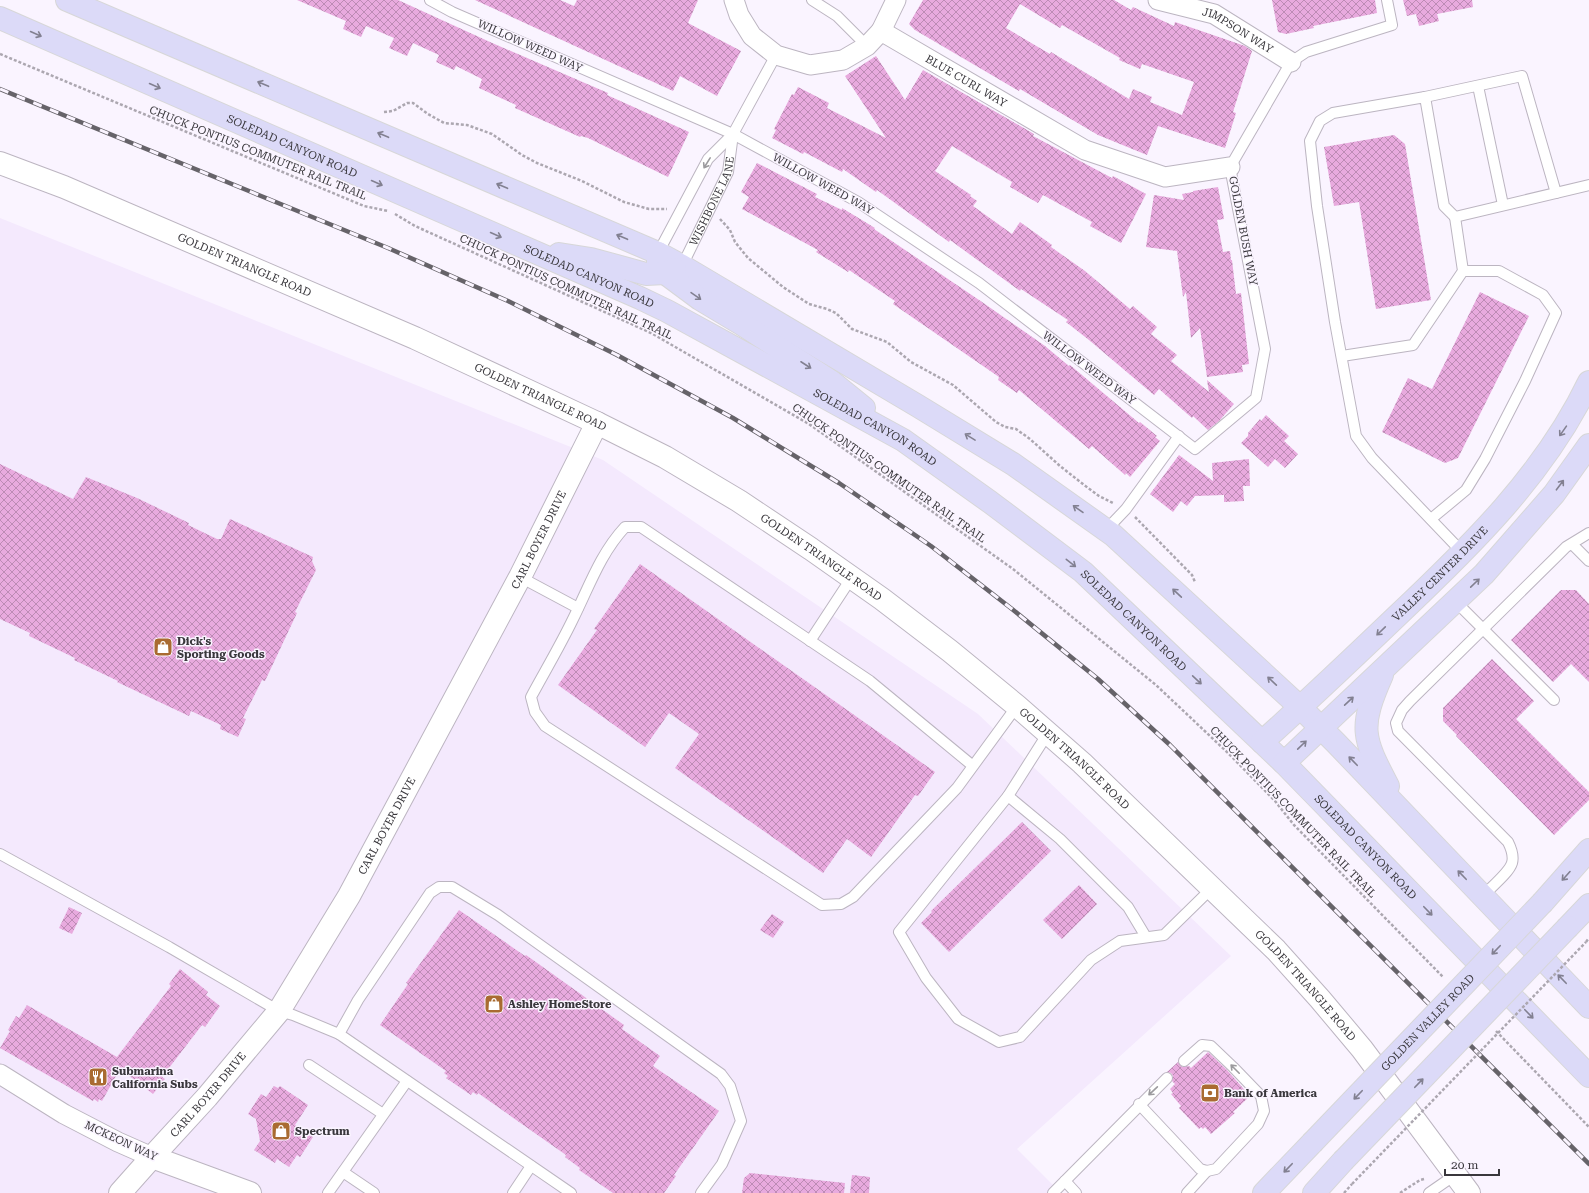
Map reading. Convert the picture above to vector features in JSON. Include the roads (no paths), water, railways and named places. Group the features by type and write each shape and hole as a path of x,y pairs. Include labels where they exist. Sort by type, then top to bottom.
{"main road":[{"path":"67,0 658,253 700,299 832,382 903,440"},
{"name":"SOLEDAD CANYON ROAD","path":"0,18 667,311 903,440 990,502 1083,572 1284,763 1589,1076"},
{"path":"531,250 591,259 646,274 673,270 918,406 1013,464 1106,530 1321,727 1589,1007"},
{"name":"VALLEY CENTER DRIVE","path":"1262,742 1301,708 1463,553 1528,478 1567,424 1587,393"},
{"path":"1284,763 1484,574 1554,494 1589,445"},
{"path":"1384,668 1369,705 1366,716 1366,733 1372,757 1401,810"},
{"name":"GOLDEN VALLEY ROAD","path":"1264,1193 1543,902 1589,850"},
{"path":"1314,1193 1589,904"}],"street":[{"path":"734,0 739,15 752,36 776,56 810,65 843,60 867,46 881,31 896,0"},
{"name":"JIMPSON WAY","path":"1158,0 1214,14 1291,62"},
{"name":"BLUE CURL WAY","path":"881,31 1085,150 1165,177 1230,167"},
{"name":"GOLDEN TRIANGLE ROAD","path":"0,163 71,190 415,338 597,423 665,457 739,501 811,549 950,651 1017,706 1088,768 1276,950 1342,1024 1398,1096 1469,1193"},
{"name":"CARL BOYER DRIVE","path":"120,1193 207,1097 279,1011 349,896 520,577 597,423"},
{"name":"MCKEON WAY","path":"0,1074 64,1114 118,1142 152,1157 250,1193"}],"lane":[{"name":"WILLOW WEED WAY","path":"430,0 452,12 733,134 858,202 972,279 1195,449"},
{"path":"812,0 837,16 867,46"},
{"name":"GOLDEN BUSH WAY","path":"1195,449 1256,398 1265,348 1230,167 1291,62 1306,52 1392,25 1387,0"},
{"name":"WISHBONE LANE","path":"658,253 708,159 733,134 776,56"},
{"path":"1463,553 1372,458 1356,436 1317,206 1310,141 1320,121 1333,113 1425,97 1522,76 1556,193"},
{"path":"1478,86 1503,205"},
{"path":"1342,356 1413,344 1463,271 1455,217 1444,206 1425,97"},
{"name":"WISHBONE LANE","path":"673,270 712,204 728,172 733,134"},
{"path":"1455,217 1589,185"},
{"path":"1431,519 1466,490 1485,460 1525,381 1556,313 1543,295 1499,271 1463,271"},
{"path":"1106,530 1126,509 1179,436"},
{"path":"973,766 870,681 641,527 625,527 612,542 574,618 531,697 534,712 545,726 822,905 841,904 853,897 957,788 1017,706"},
{"path":"1483,896 1512,864 1512,850 1508,842 1398,731 1396,722 1402,710 1410,701 1554,559 1572,544 1589,533"},
{"path":"1572,544 1589,561"},
{"path":"520,577 578,608"},
{"path":"810,641 852,578"},
{"path":"1455,601 1484,628 1554,700"},
{"path":"1048,733 1008,796 899,932 926,978 958,1019 999,1042 1020,1037 1091,960 1120,941 1164,935 1212,888"},
{"path":"1008,796 1060,839 1128,907 1146,937"},
{"path":"0,854 169,947 279,1011 339,1034 571,1193"},
{"path":"339,1034 358,1000 430,892 439,887 452,887 498,915 722,1074 730,1086 741,1121 722,1164 700,1193"},
{"path":"1139,1104 1200,1169 1207,1171 1216,1169 1258,1124 1264,1111 1261,1096 1211,1046 1202,1045 1184,1061"},
{"path":"309,1065 383,1114"},
{"path":"1053,1193 1139,1104 1167,1078"},
{"path":"328,1193 407,1081"},
{"path":"513,1193 531,1166"},
{"path":"1187,1193 1207,1171"},
{"path":"343,1172 374,1193"},
{"path":"1429,1193 1455,1174"},
{"path":"1065,1181 1076,1193"}],"railway":[{"path":"0,89 388,248 508,301 617,355 733,418 839,483 931,546 1098,679 1170,745 1589,1164"}],"place":[{"name":"Dick's Sporting Goods","path":"163,647"},
{"name":"Ashley HomeStore","path":"494,1004"},
{"name":"Submarina California Subs","path":"98,1077"},
{"name":"Bank of America","path":"1210,1093"},
{"name":"Spectrum","path":"281,1131"}]}
